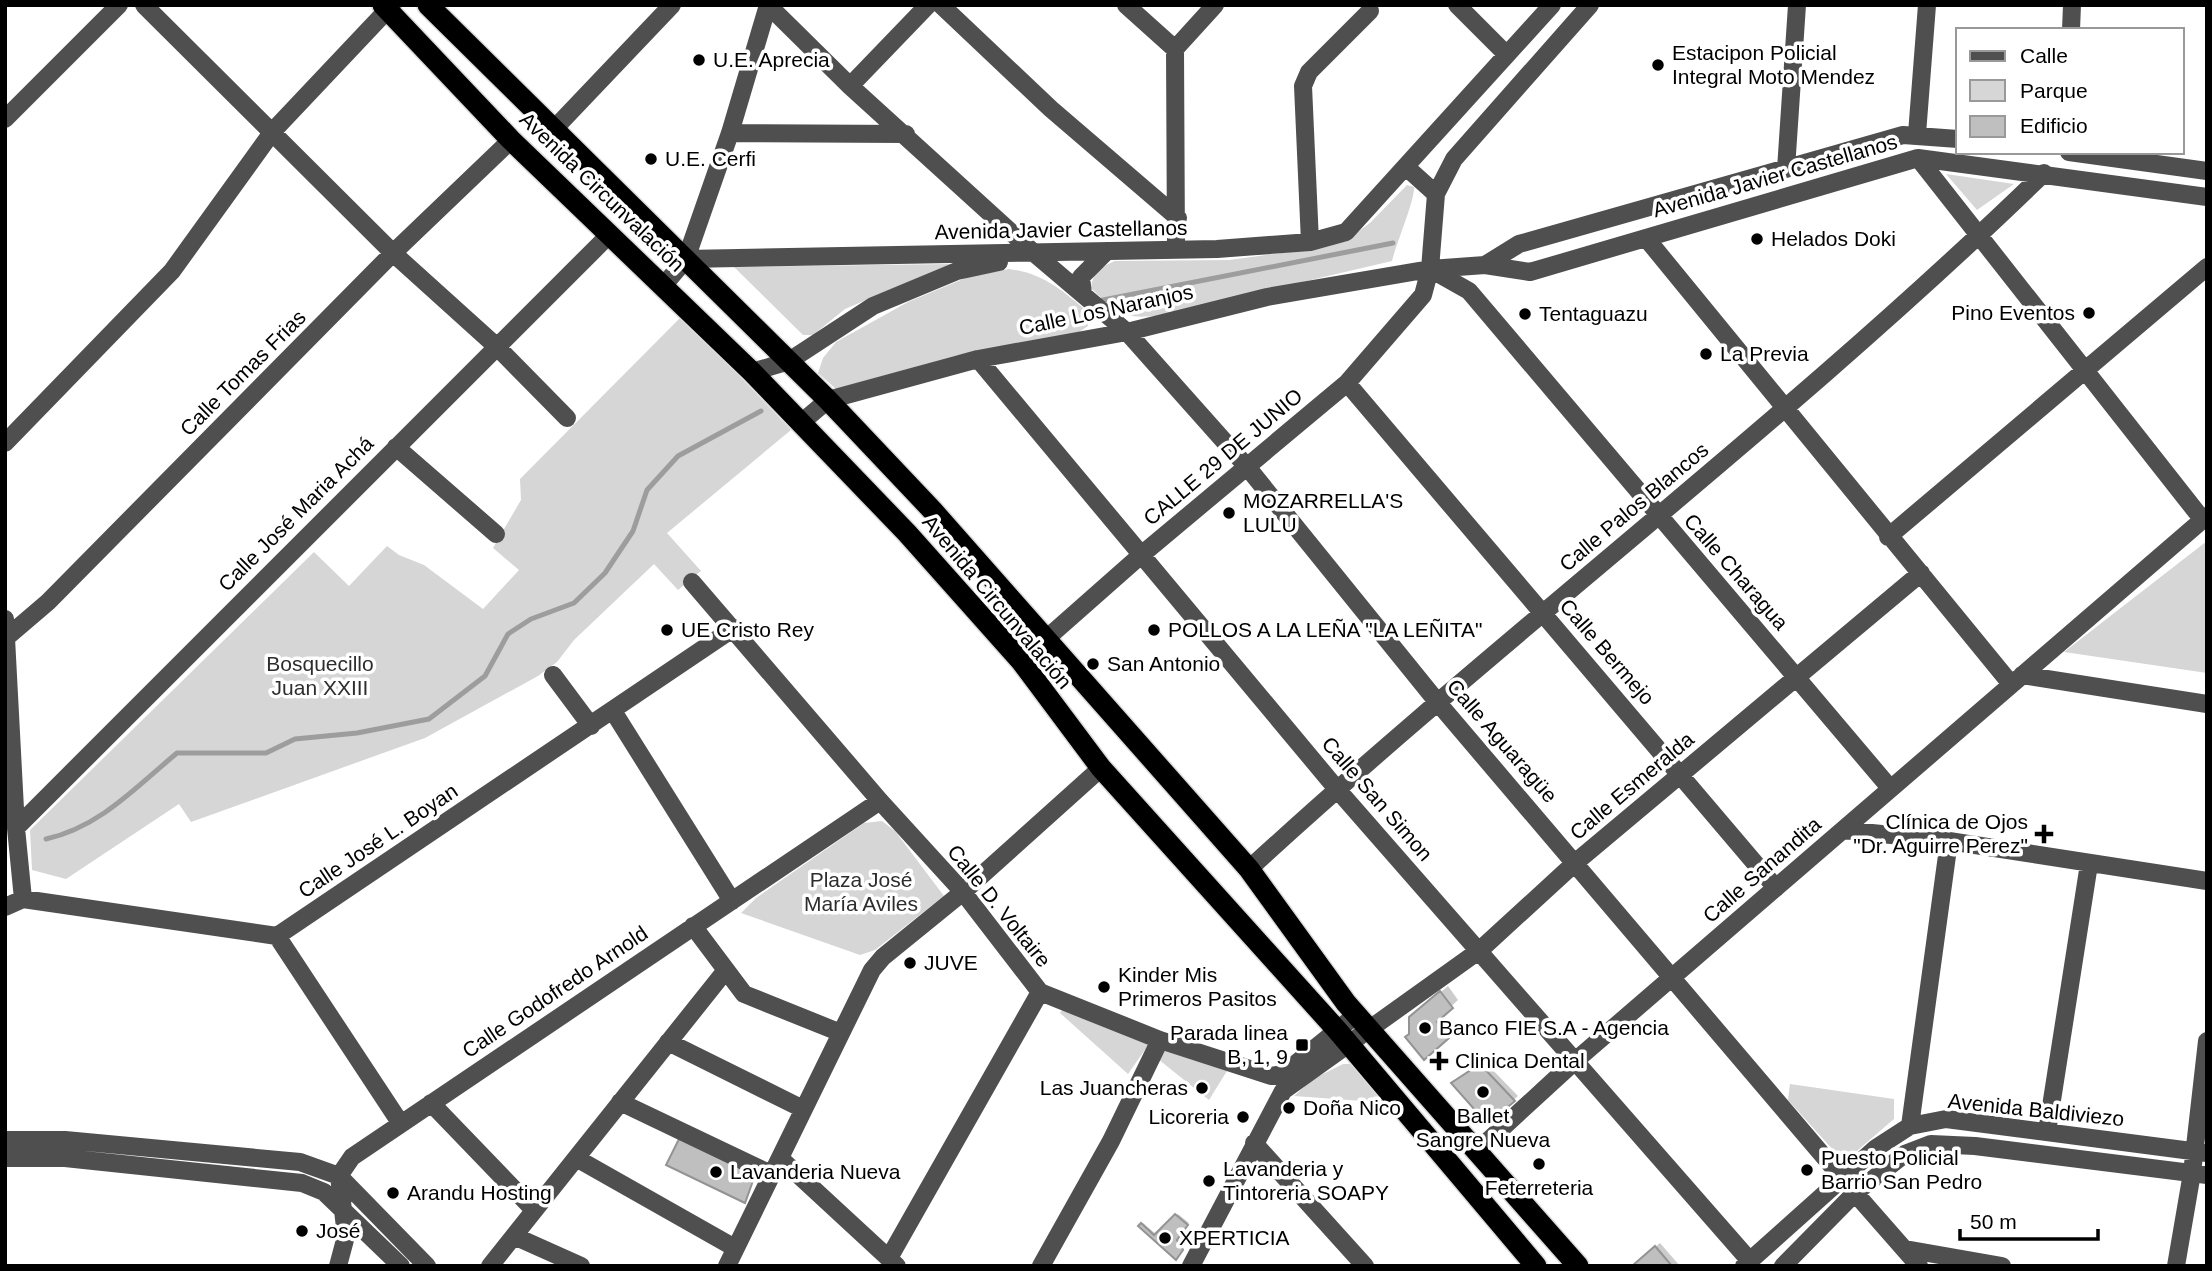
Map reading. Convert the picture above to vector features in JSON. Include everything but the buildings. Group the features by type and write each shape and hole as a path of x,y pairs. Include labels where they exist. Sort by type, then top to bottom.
{"highway":[{"name":"Avenida Circunvalación","path":"428,5 828,400 933,511 1248,869 1356,1015 1578,1266"},
{"name":"Avenida Circunvalación","path":"387,7 511,140 752,372 907,533 1021,661 1101,768 1343,1037 1536,1266"}],"street":[{"path":"5,119 119,5"},
{"path":"144,5 393,253 496,346 566,418"},
{"path":"555,128 672,5"},
{"path":"664,285 687,259 730,133 768,5"},
{"name":"Calle Aguaragüe","path":"768,5 850,86 906,134 1035,254 1128,332 1248,468 1439,704 1843,1179"},
{"path":"850,86 928,5"},
{"path":"941,5 1051,109 1178,218"},
{"path":"1126,5 1175,50"},
{"path":"1176,249 1178,218 1175,50 1215,5"},
{"path":"1457,5 1507,55"},
{"name":"Avenida Javier Castellanos","path":"687,259 1217,250 1310,242 1346,232 1552,5"},
{"path":"1406,167 1436,194 1454,159 1591,5"},
{"path":"1786,169 1797,5"},
{"path":"1917,134 1927,5"},
{"path":"2071,28 2072,5"},
{"path":"5,443 172,271 273,131 387,7"},
{"path":"1310,242 1303,86 1310,72 1370,11"},
{"path":"730,133 906,134"},
{"name":"Avenida Javier Castellanos","path":"1485,265 1519,244 1903,135 1956,139"},
{"name":"Calle Tomas Frias","path":"6,628 48,602 393,253 511,140"},
{"path":"2084,154 2207,171"},
{"path":"1917,158 2204,517"},
{"name":"Avenida Javier Castellanos","path":"1430,269 1485,265 1530,272 1917,158 2207,197"},
{"name":"Calle Palos Blancos","path":"1248,869 1336,789 1784,410 1980,235 2044,173"},
{"name":"CALLE 29 DE JUNIO","path":"1021,661 1140,556 1347,383 1423,295 1430,269 1436,194"},
{"name":"Calle José Maria Achá","path":"16,828 610,234"},
{"path":"1646,238 1888,537 2016,680 2207,704"},
{"path":"1083,294 1081,277 1107,251"},
{"path":"752,372 789,361 873,306 957,271 1035,254"},
{"path":"1888,537 2207,267"},
{"name":"Calle Los Naranjos","path":"802,422 828,400 978,359 1128,332 1267,297 1430,269"},
{"name":"Calle Charagua","path":"1430,269 1469,291 1891,789"},
{"name":"Calle San Simon","path":"978,359 1336,789 1480,950 1747,1263"},
{"name":"Calle Bermejo","path":"1347,383 1776,888"},
{"path":"5,419 26,422"},
{"path":"396,447 496,534"},
{"name":"Calle Sanandita","path":"1476,1152 1575,1061 2204,517"},
{"name":"Calle Esmeralda","path":"1343,1037 1371,1031 1480,950 1576,862 1921,573"},
{"name":"Calle D. Voltaire","path":"692,582 880,801 963,892 1040,992 1160,1040 1271,1076 1283,1074 1343,1037 1356,1015"},
{"path":"6,628 16,828 23,899"},
{"name":"Calle José L. Boyan","path":"277,936 734,628"},
{"path":"553,675 591,726"},
{"path":"613,711 732,901"},
{"path":"727,1266 872,970 883,957 963,892 1101,768"},
{"name":"Calle Godofredo Arnold","path":"339,1176 352,1157 880,801"},
{"path":"1843,830 1949,841 2207,881"},
{"path":"1910,1126 1949,841"},
{"path":"2047,1132 2089,864"},
{"path":"5,907 23,899 277,936 401,1124"},
{"path":"693,926 744,994 841,1033"},
{"path":"490,1266 726,970"},
{"path":"780,1157 893,1262 1040,992"},
{"path":"1191,1266 1283,1091 1343,1037"},
{"path":"1041,1266 1111,1141 1160,1040"},
{"path":"2176,1266 2199,1174 2207,1041"},
{"path":"668,1042 803,1109"},
{"path":"620,1102 771,1174"},
{"path":"431,1103 534,1210"},
{"name":"Avenida Baldiviezo","path":"1747,1263 1876,1148 1910,1126 1946,1119 2199,1152"},
{"path":"5,1140 65,1140 300,1163 339,1176 427,1266"},
{"path":"1254,1143 1365,1266"},
{"name":"Avenida Baldiviezo","path":"1783,1266 1855,1193 1905,1154 1931,1144 1975,1146 2199,1174"},
{"path":"5,1158 65,1158 302,1183 324,1192 401,1266"},
{"path":"576,1158 735,1248"},
{"path":"338,1266 346,1236 339,1176"},
{"path":"1855,1193 1919,1266"},
{"path":"514,1236 581,1266"},
{"path":"1905,1249 2002,1266"}],"green space":[{"path":"1946,174 2014,184 1977,210"},
{"path":"1407,185 1414,187 1414,193 1392,261 1156,316 1134,316 1119,312 1091,288 1098,271 1115,261 1229,260 1312,249 1346,241 1371,222"},
{"path":"951,264 845,309 813,335 803,335 734,267"},
{"path":"1009,269 1032,274 1061,290 1089,313 1088,326 1079,332 954,356 836,389 818,373 823,358 836,342 908,302 968,277"},
{"name":"Bosquecillo Juan XXIII","path":"682,316 791,430 667,533 701,571 678,590 654,564 574,640 557,662 538,676 425,738 191,822 179,804 66,879 32,870 30,830 314,552 349,586 387,546 399,555 424,565 483,609 519,570 493,548 521,500 520,479"},
{"path":"2207,541 2207,673 2064,652"},
{"name":"Plaza José María Aviles","path":"882,821 895,831 944,896 875,950 860,955 741,913 756,898 864,823"},
{"path":"1062,1010 1154,1037 1128,1074 1060,1013"},
{"path":"1166,1044 1230,1066 1209,1100 1158,1059"},
{"path":"1343,1064 1355,1064 1390,1103 1294,1096 1313,1079"},
{"path":"1790,1084 1894,1099 1894,1119 1844,1162 1788,1100"}],"waterway":[{"path":"1098,301 1393,243"},
{"path":"46,839 65,833 100,815 132,792 177,753 266,753 295,739 357,733 429,719 485,676 508,634 531,619 574,603 605,573 633,531 647,490 678,456 761,411"}],"place":[{"name":"U.E. Aprecia","path":"699,60"},
{"name":"Estacipon Policial Integral Moto Mendez","path":"1658,65"},
{"name":"U.E. Cerfi","path":"651,159"},
{"name":"Helados Doki","path":"1757,239"},
{"name":"Pino Eventos","path":"2089,313"},
{"name":"Tentaguazu","path":"1525,314"},
{"name":"La Previa","path":"1706,354"},
{"name":"MOZARRELLA'S LULU","path":"1229,513"},
{"name":"UE Cristo Rey","path":"667,630"},
{"name":"POLLOS A LA LEÑA \"LA LEÑITA\"","path":"1154,630"},
{"name":"San Antonio","path":"1093,664"},
{"name":"Clínica de Ojos \"Dr. Aguirre Perez\"","path":"2044,834"},
{"name":"JUVE","path":"910,963"},
{"name":"Kinder Mis Primeros Pasitos","path":"1104,987"},
{"name":"Banco FIE S.A - Agencia","path":"1425,1028"},
{"name":"Parada linea B, 1, 9","path":"1302,1045"},
{"name":"Clinica Dental","path":"1439,1061"},
{"name":"Las Juancheras","path":"1202,1088"},
{"name":"Ballet Sangre Nueva","path":"1483,1092"},
{"name":"Doña Nico","path":"1289,1108"},
{"name":"Licoreria","path":"1243,1117"},
{"name":"Feterreteria","path":"1539,1164"},
{"name":"Puesto Policial Barrio San Pedro","path":"1807,1170"},
{"name":"Lavanderia Nueva","path":"716,1172"},
{"name":"Lavanderia y Tintoreria SOAPY","path":"1209,1181"},
{"name":"Arandu Hosting","path":"393,1193"},
{"name":"José","path":"302,1231"},
{"name":"XPERTICIA","path":"1165,1238"}]}
